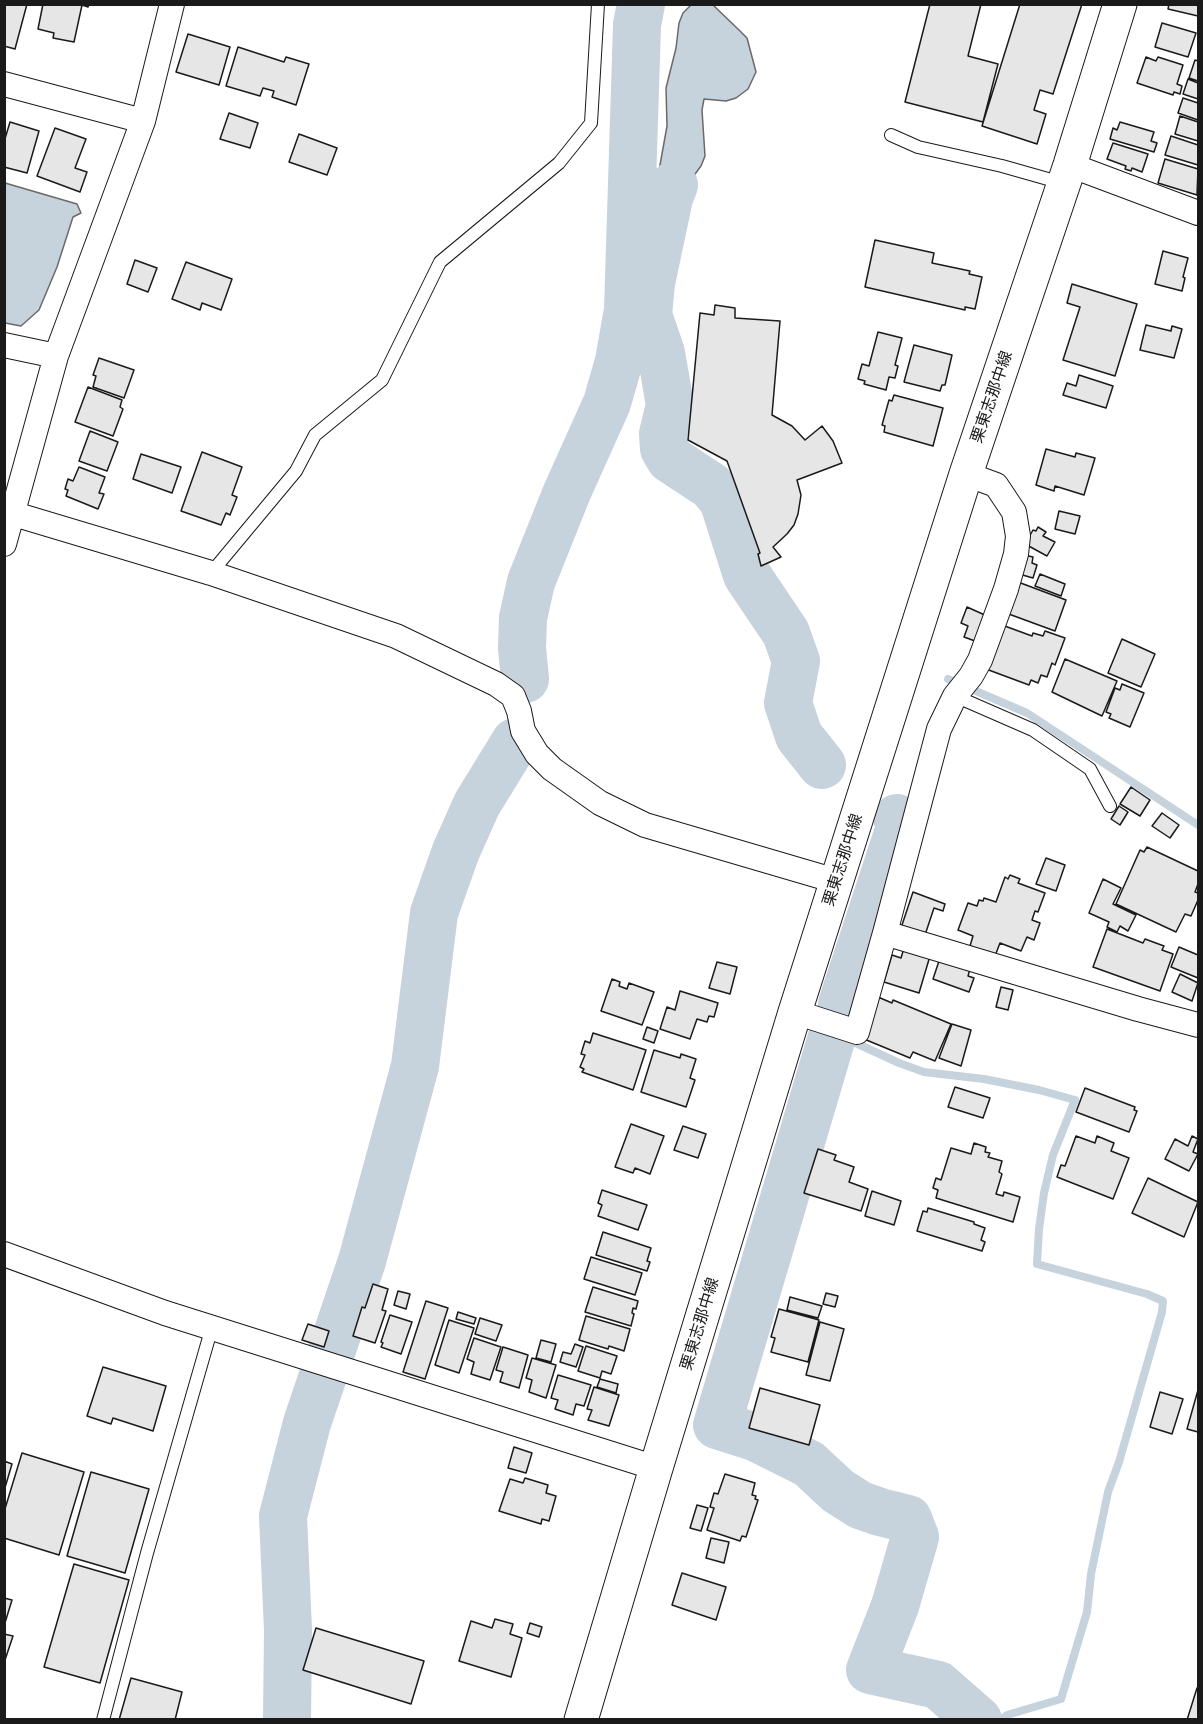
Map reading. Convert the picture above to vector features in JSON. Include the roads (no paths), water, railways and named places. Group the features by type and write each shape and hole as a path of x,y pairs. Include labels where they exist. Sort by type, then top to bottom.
{"main road":[{"name":"栗東志那中線","path":"581,1719 836,880 966,474 1067,174 1120,4"}],"street":[{"path":"4,544 9,512 56,356 143,121 172,4"},
{"path":"4,84 143,121"},
{"path":"1067,174 1198,213"},
{"path":"4,345 56,356"},
{"path":"795,1012 857,1032 936,740 955,696 980,660 1006,589 1016,554 1018,536 1014,512 996,484 966,474"},
{"path":"9,512 211,573 396,636 496,684 513,696 523,731 537,754 552,769 600,803 645,825 836,880"},
{"path":"885,933 1198,1025"},
{"path":"4,1254 165,1313 656,1468"}],"lane":[{"path":"211,573 296,471 315,435 382,380 440,262 559,163 591,123 598,4"},
{"path":"891,135 918,147 1002,166 1067,174"},
{"path":"955,696 1033,730 1090,768 1110,806"},
{"path":"103,1719 147,1553 212,1327"}],"waterway":[{"path":"525,679 522,648 523,618 531,582 567,492 607,403 619,361 628,310 637,25 641,4"},
{"path":"674,185 669,198 651,283 648,315 661,353 670,405 663,434 664,449 670,459 711,486 723,500 747,575 786,633 796,661 788,703 799,736 822,765"},
{"path":"948,679 1027,713 1198,825"},
{"path":"287,1720 288,1630 283,1516 307,1423 362,1261 415,1066 434,913 456,851 477,804 515,742"},
{"path":"842,1004 902,821 897,818"},
{"path":"834,1030 717,1425 755,1437 809,1464 838,1491 860,1505 908,1519 915,1537 895,1606 870,1670 938,1685 978,1720"},
{"path":"847,1039 924,1072 984,1079 1075,1100 1053,1155 1044,1193 1037,1264 1147,1294 1163,1301 1162,1312 1119,1462 1108,1492 1091,1574 1087,1612 1061,1699 1007,1715 1001,1720"}]}
